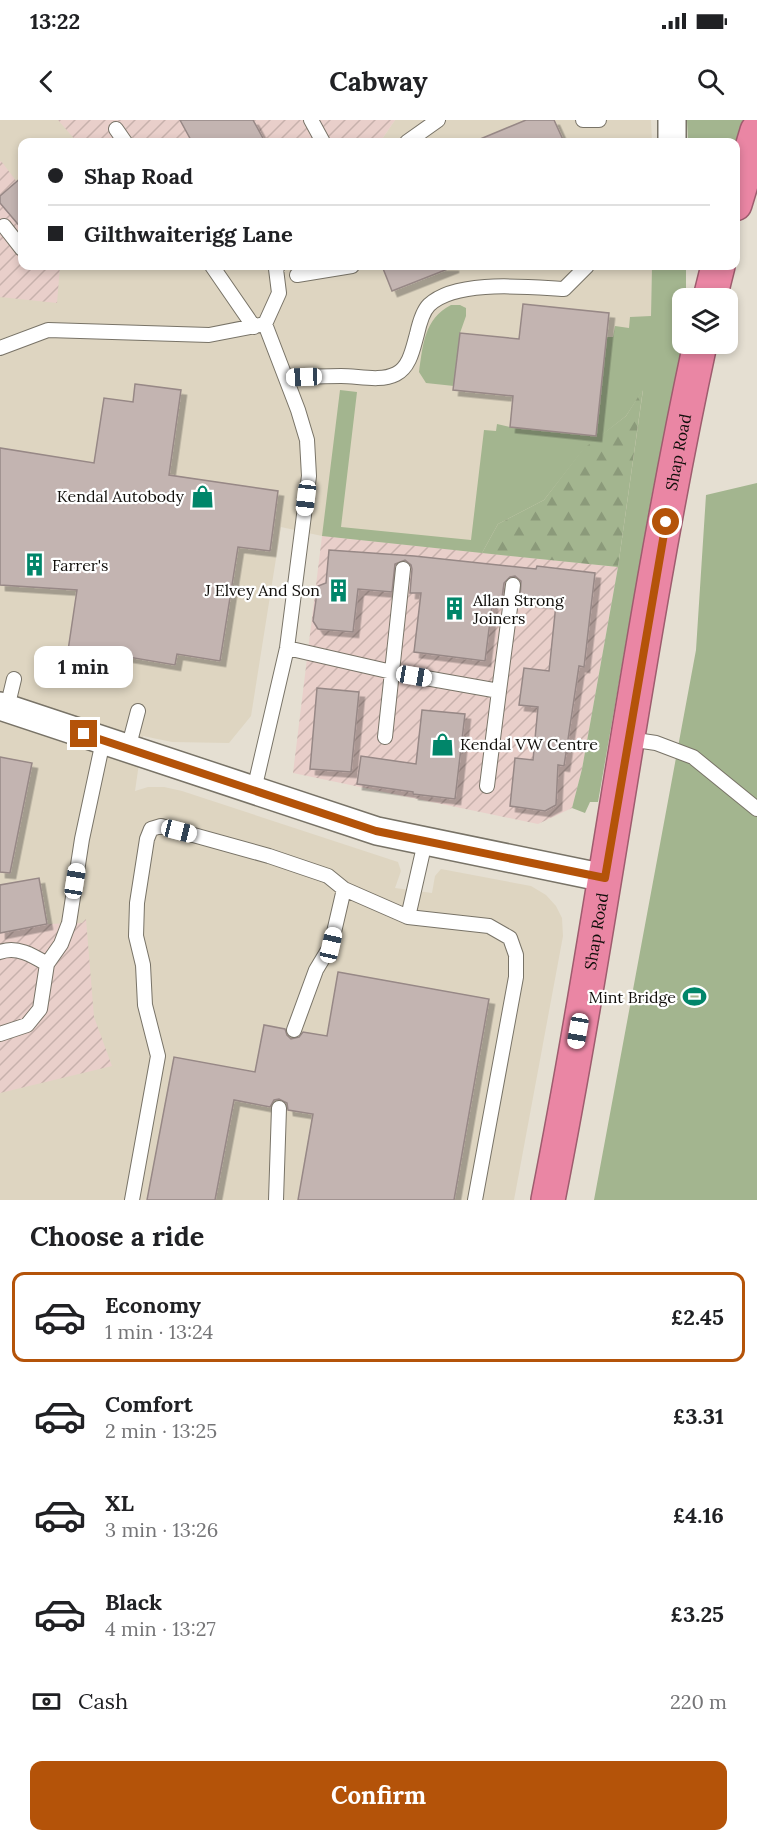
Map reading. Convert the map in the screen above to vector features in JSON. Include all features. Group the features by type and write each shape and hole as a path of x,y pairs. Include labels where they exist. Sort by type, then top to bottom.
{"highway":[{"path":"740,187 757,131"},
{"path":"712,288 717,270"},
{"name":"Shap Road","path":"548,1200 672,488 698,354"}],"street":[{"path":"672,120 672,138"},
{"path":"4,707 376,831 605,878"}],"lane":[{"path":"311,120 321,138"},
{"path":"413,138 438,120"},
{"path":"583,120 599,120"},
{"path":"116,129 122,138"},
{"path":"4,226 18,244"},
{"path":"215,270 259,325 286,378 307,440 309,476 287,648 254,790"},
{"path":"276,270 279,293"},
{"path":"0,348 48,330 209,334 259,325 279,293 301,270"},
{"path":"286,378 385,377 397,374 406,366 427,306 443,294 488,286 564,289 583,270"},
{"path":"385,737 404,569"},
{"path":"487,786 513,585"},
{"path":"287,648 392,672 499,691"},
{"path":"4,707 14,679"},
{"path":"128,749 138,711"},
{"path":"629,739 656,742 693,757 757,809"},
{"path":"0,1034 27,1025 40,1010 46,964 68,930 82,839 103,741"},
{"path":"132,1200 158,1056 145,1005 143,965 136,936 137,903 147,838 151,829 161,826 268,856 328,876 344,889 408,916 489,926 510,938 516,955 516,977 475,1200"},
{"path":"408,916 424,842"},
{"path":"294,1030 316,970 331,945 344,889"},
{"path":"0,952 8,949 29,954 46,964"},
{"path":"276,1200 279,1108"}],"shaded area":[{"path":"0,120 151,120 161,138 18,138 18,270 652,270 651,341 618,567 322,536 281,527 251,716 229,743 172,742 143,736 135,791 148,787 164,787 182,791 398,862 401,871 395,888 432,893 435,876 441,869 531,886 546,895 556,906 562,918 563,936 514,1200 0,1200"},
{"path":"58,120 395,120 383,138 74,138"},
{"path":"395,120 651,120 652,138 383,138"},
{"path":"0,162 17,182 0,196"},
{"path":"0,203 18,224 18,270 60,270 57,303 0,297"},
{"path":"322,536 618,567 582,769 572,808 538,824 293,773"},
{"path":"39,878 47,924 82,923 86,919 94,1017 112,1066 0,1093 0,885"}],"green space":[{"path":"687,120 743,120 737,138 688,138"},
{"path":"652,270 686,270 686,288 672,288 672,354 683,354 652,494 598,802 590,802 585,813 572,808 582,769 618,567 643,390 626,416 583,450 544,500 498,524 482,553 322,536 340,390 357,392 341,527 471,540 484,430 496,431 497,424 596,436 607,337 613,337 615,326 629,328 630,317 651,316"},
{"path":"451,305 466,308 466,316 460,333 454,386 426,383 419,372 426,334 435,318"},
{"path":"643,389 618,567 482,553 498,524 544,500 583,449 626,416"},
{"name":"Mint Bridge","path":"757,483 757,1200 594,1200 696,650 706,495"}],"building":[{"path":"180,120 253,120 263,138 190,138"},
{"path":"526,120 554,120 562,138 483,138"},
{"path":"18,180 18,224 0,203 0,196"},
{"path":"384,270 445,270 392,291"},
{"path":"523,304 609,313 596,436 510,427 513,396 453,390 460,333 519,339"},
{"path":"135,384 181,390 169,475 278,491 270,551 238,547 220,661 177,654 175,665 123,656 121,672 66,664 77,590 0,585 0,448 94,463 104,398 133,402"},
{"path":"329,550 536,569 537,566 595,573 584,667 579,666 564,766 558,765 556,805 545,811 510,806 515,758 533,760 538,707 519,705 524,668 549,671 556,604 520,600 521,581 515,576 510,577 504,583 502,598 493,597 485,661 414,652 421,593 410,593 412,569 405,560 395,564 392,592 358,589 353,632 318,629 313,621 318,586 326,583"},
{"path":"317,688 359,692 351,772 310,769"},
{"path":"422,710 465,714 455,799 357,784 361,756 416,764"},
{"path":"0,757 32,763 10,873 0,872"},
{"path":"39,878 47,924 0,933 0,885"},
{"path":"338,972 489,999 454,1200 298,1200 313,1114 288,1110 287,1103 279,1099 274,1100 270,1107 234,1100 215,1200 147,1200 174,1057 255,1072 264,1025 285,1029 291,1039 299,1037 303,1032 327,1036"}],"place":[{"name":"Kendal Autobody","path":"202,496"},
{"name":"Farrer's","path":"34,565"},
{"name":"J Elvey And Son","path":"338,590"},
{"name":"Allan Strong Joiners","path":"455,609"},
{"name":"Kendal VW Centre","path":"442,744"},
{"name":"Mint Bridge","path":"694,997"}],"route":[{"path":"84,734 376,831 605,878 666,522"}]}
